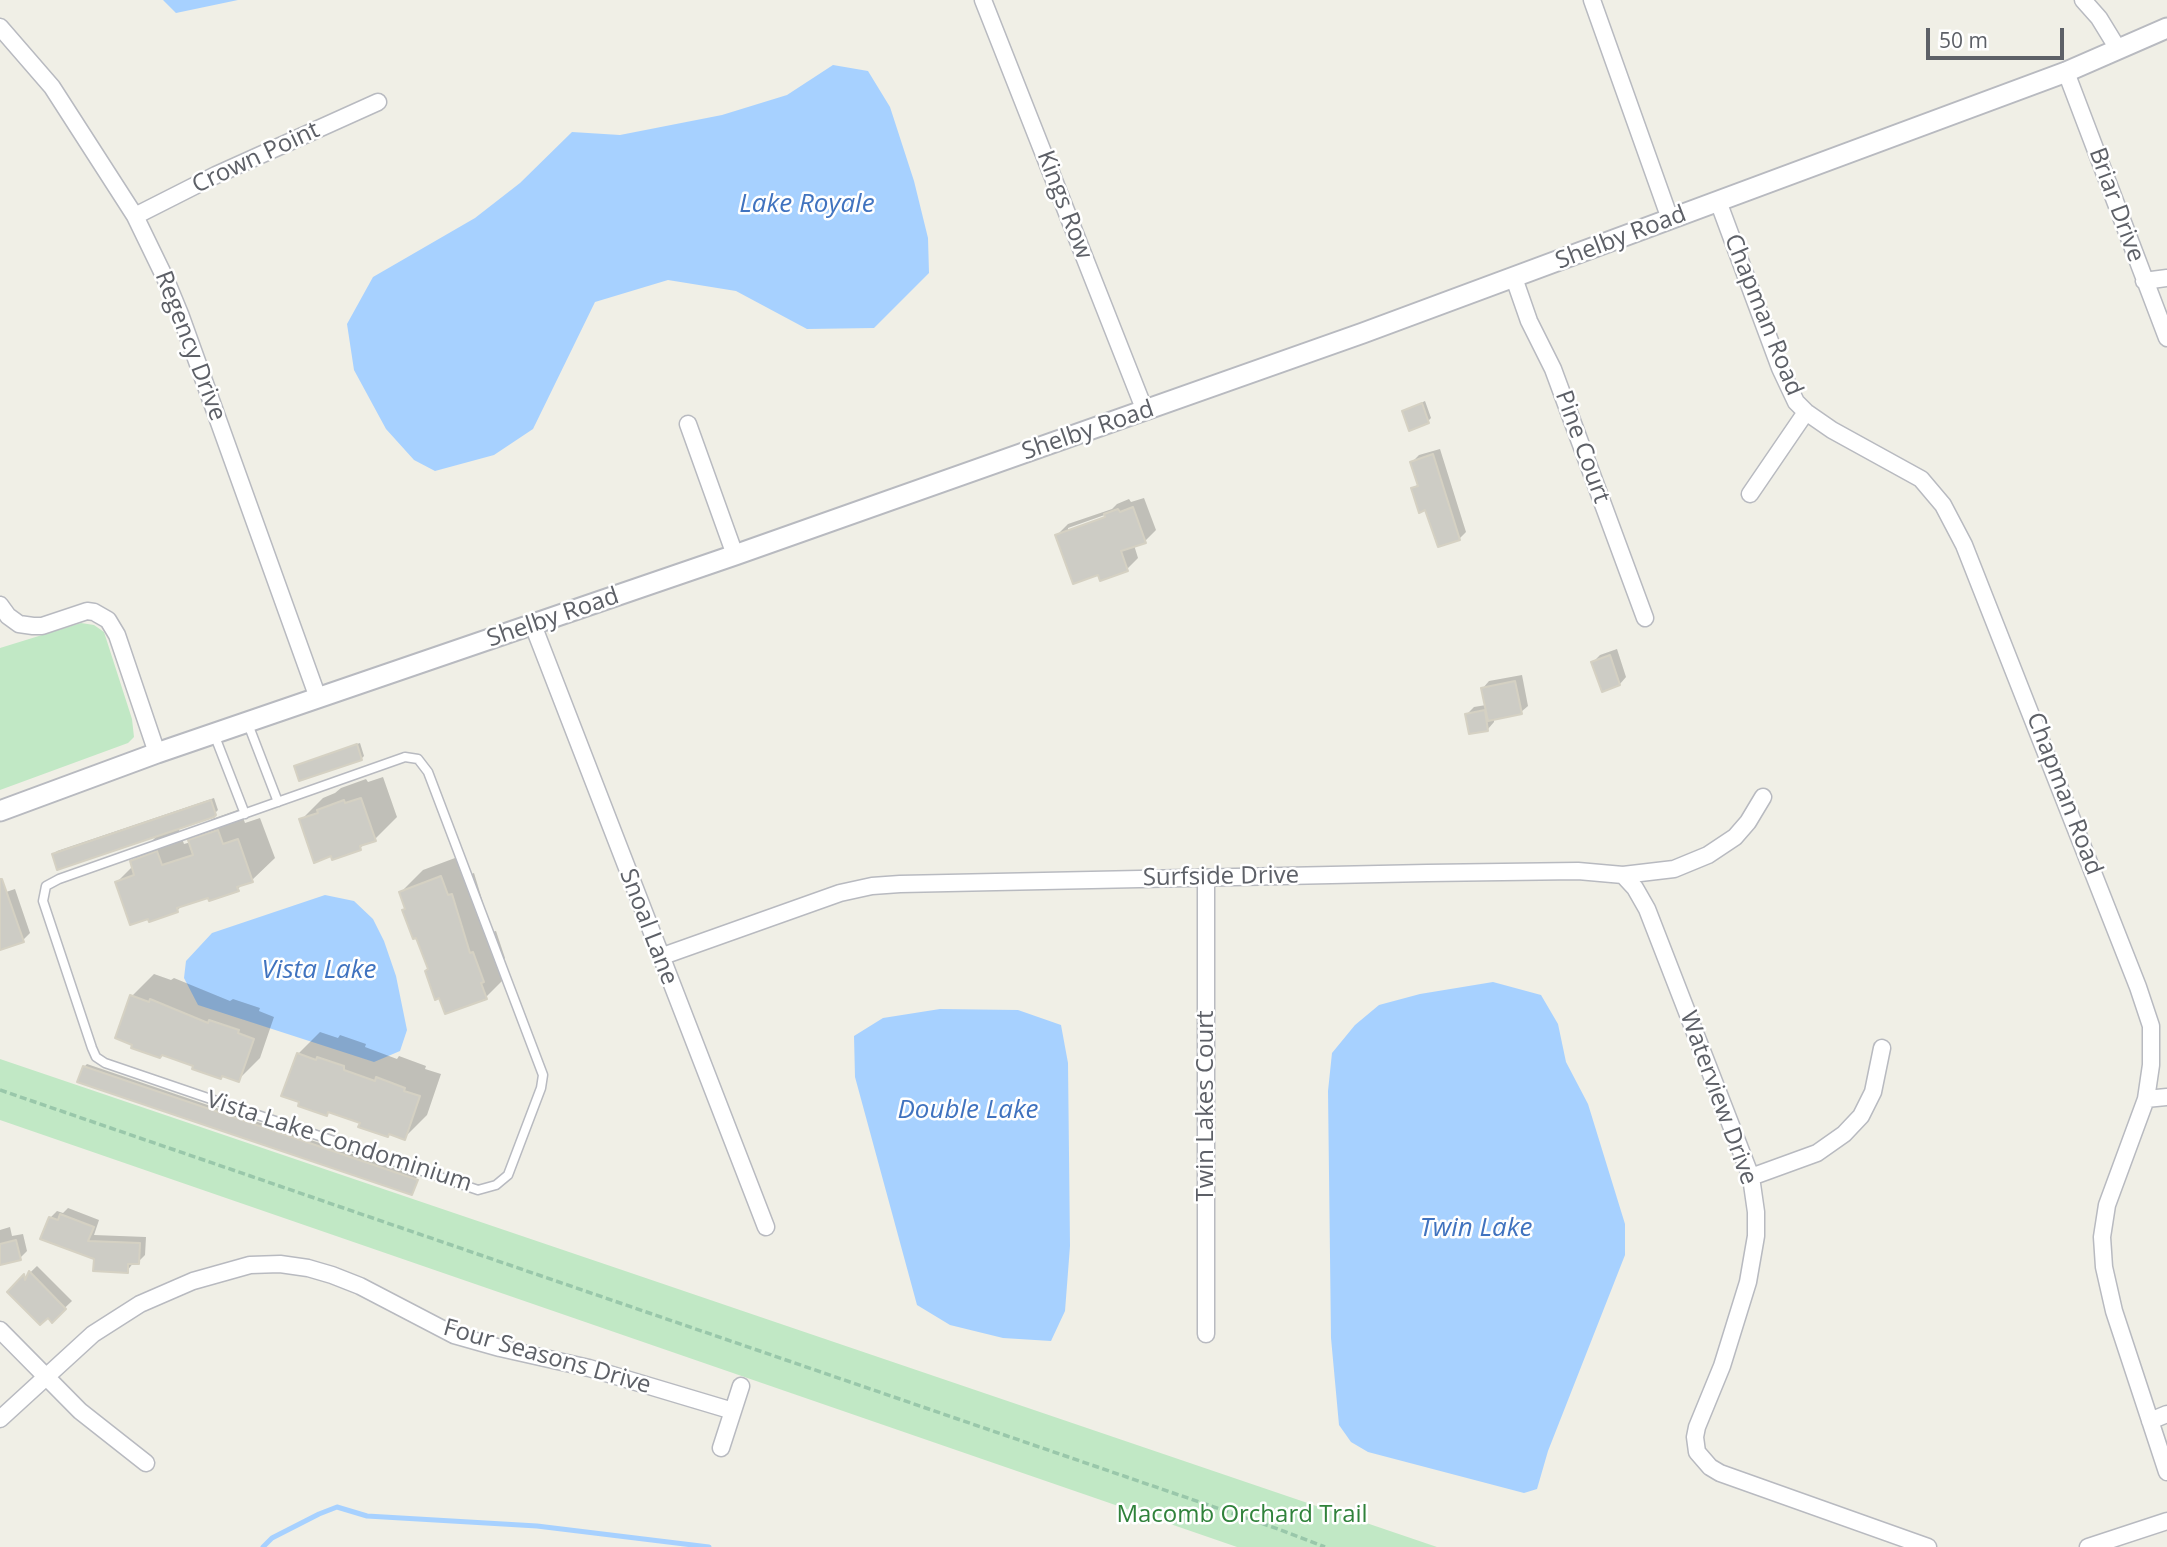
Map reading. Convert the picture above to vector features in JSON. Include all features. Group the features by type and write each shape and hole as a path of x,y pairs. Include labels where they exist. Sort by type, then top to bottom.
{"street":[{"name":"Kings Row","path":"983,0 1145,411"},
{"path":"1592,0 1670,219"},
{"path":"2083,0 2099,18 2118,49"},
{"name":"Regency Drive","path":"0,27 52,87 135,216 180,314 318,698"},
{"name":"Shelby Road","path":"0,811 157,753 736,555 1514,278 2066,72 2167,28"},
{"name":"Briar Drive","path":"2066,72 2167,338"},
{"name":"Crown Point","path":"135,216 216,175 378,102"},
{"name":"Chapman Road","path":"1718,201 1780,368 1796,402 1805,412 1921,479 1943,505 1964,545 2138,987 2151,1026 2151,1065 2146,1099 2108,1205 2102,1237 2104,1268 2114,1311 2167,1472"},
{"name":"Pine Court","path":"1514,278 1529,321 1553,369 1645,618"},
{"path":"2144,281 2167,278"},
{"path":"1750,494 1805,412"},
{"path":"688,424 736,555"},
{"path":"0,605 8,616 19,624 33,626 42,626 87,611 108,620 117,635 157,753"},
{"name":"Snoal Lane","path":"533,625 766,1227"},
{"name":"Surfside Drive","path":"660,957 840,894 872,886 938,882 1578,871 1623,875 1674,869 1708,855 1735,836 1748,822 1763,797"},
{"name":"Waterview Drive","path":"1623,875 1635,888 1647,909 1751,1177 1756,1212 1756,1236 1748,1282 1722,1366 1697,1427 1697,1452 1710,1467 1720,1473 1928,1547"},
{"name":"Twin Lakes Court","path":"1206,878 1206,1334"},
{"path":"1751,1177 1817,1153 1844,1134 1861,1116 1874,1092 1882,1048"},
{"path":"2146,1099 2167,1097"},
{"name":"Four Seasons Drive","path":"0,1419 93,1334 140,1304 194,1281 250,1265 280,1264 308,1268 360,1286 454,1335 499,1349 589,1368 733,1411"},
{"path":"0,1330 108,1434 146,1463"},
{"path":"721,1448 741,1386"},
{"path":"2150,1421 2167,1414"},
{"path":"2088,1547 2167,1521"}],"lane":[{"path":"247,723 278,802"},
{"path":"214,734 245,814"},
{"name":"Vista Lake Condominium","path":"405,757 418,759 428,772 543,1075 541,1088 508,1175 496,1185 478,1190 104,1063 96,1057 43,901 46,886 59,879 278,802 405,757"}],"path":[{"path":"0,1090 1278,1528 1325,1547"}],"green space":[{"path":"81,623 94,625 104,632 132,719 134,737 128,743 0,790 0,648"},
{"name":"Macomb Orchard Trail","path":"0,1059 1437,1547 1237,1547 0,1120"}],"water":[{"path":"163,0 238,0 176,13"},
{"name":"Lake Royale","path":"833,65 868,71 890,107 914,181 928,238 929,273 874,328 807,329 736,291 668,280 595,302 533,429 494,455 435,471 414,460 386,429 354,370 347,324 373,277 475,218 520,183 572,132 620,135 722,115 787,95"},
{"name":"Vista Lake","path":"325,895 354,901 373,919 396,976 407,1030 400,1051 374,1062 198,1005 184,978 186,961 212,933"},
{"name":"Twin Lake","path":"1493,982 1541,995 1558,1024 1566,1062 1588,1104 1625,1224 1625,1255 1548,1451 1537,1489 1524,1493 1368,1452 1351,1442 1339,1425 1331,1338 1328,1091 1332,1053 1355,1025 1379,1005 1420,994"},
{"name":"Double Lake","path":"940,1009 1018,1010 1061,1025 1068,1063 1070,1246 1065,1311 1051,1341 1003,1338 950,1325 917,1305 855,1077 854,1036 883,1018"}],"building":[{"path":"1422,403 1429,423 1409,431 1402,411"},
{"path":"1433,454 1460,540 1438,547 1425,510 1419,513 1411,488 1418,486 1410,462"},
{"path":"1133,507 1146,543 1121,551 1128,571 1100,581 1098,575 1073,584 1055,535 1105,517 1104,514"},
{"path":"1610,655 1620,685 1602,692 1591,662"},
{"path":"1515,681 1522,714 1488,721 1481,688"},
{"path":"1485,710 1488,731 1469,734 1465,714"},
{"path":"357,744 362,760 299,781 294,766"},
{"path":"361,798 376,841 360,846 361,850 332,860 331,856 314,863 299,819 344,800 345,803"},
{"path":"211,800 216,815 214,817 57,870 52,854"},
{"path":"218,830 223,844 238,839 253,882 237,887 239,891 177,908 178,912 149,922 148,919 130,925 115,882 134,875 130,861 157,851 162,865 193,855 188,840"},
{"path":"441,876 448,895 452,894 470,953 473,952 484,982 481,983 487,999 445,1014 439,998 435,1000 425,971 428,969 402,910 405,909 399,892"},
{"path":"0,879 24,942 0,950"},
{"path":"130,995 149,1002 150,999 208,1023 209,1020 239,1030 238,1033 254,1039 239,1082 192,1069 193,1066 162,1055 160,1058 131,1048 132,1045 115,1038"},
{"path":"297,1053 344,1066 344,1070 375,1081 376,1077 420,1096 405,1140 358,1127 360,1123 328,1112 327,1116 298,1106 299,1102 281,1096"},
{"path":"83,1066 418,1180 412,1195 77,1082"},
{"path":"60,1214 94,1227 88,1241 140,1243 139,1264 128,1264 128,1273 93,1271 94,1259 40,1239 49,1217 58,1220"},
{"path":"16,1240 21,1260 0,1265 0,1244"},
{"path":"29,1271 66,1309 52,1323 48,1318 40,1325 7,1292 24,1274 25,1280"}],"waterway":[{"path":"263,1547 272,1538 337,1507 367,1516 537,1526 709,1547"}]}
